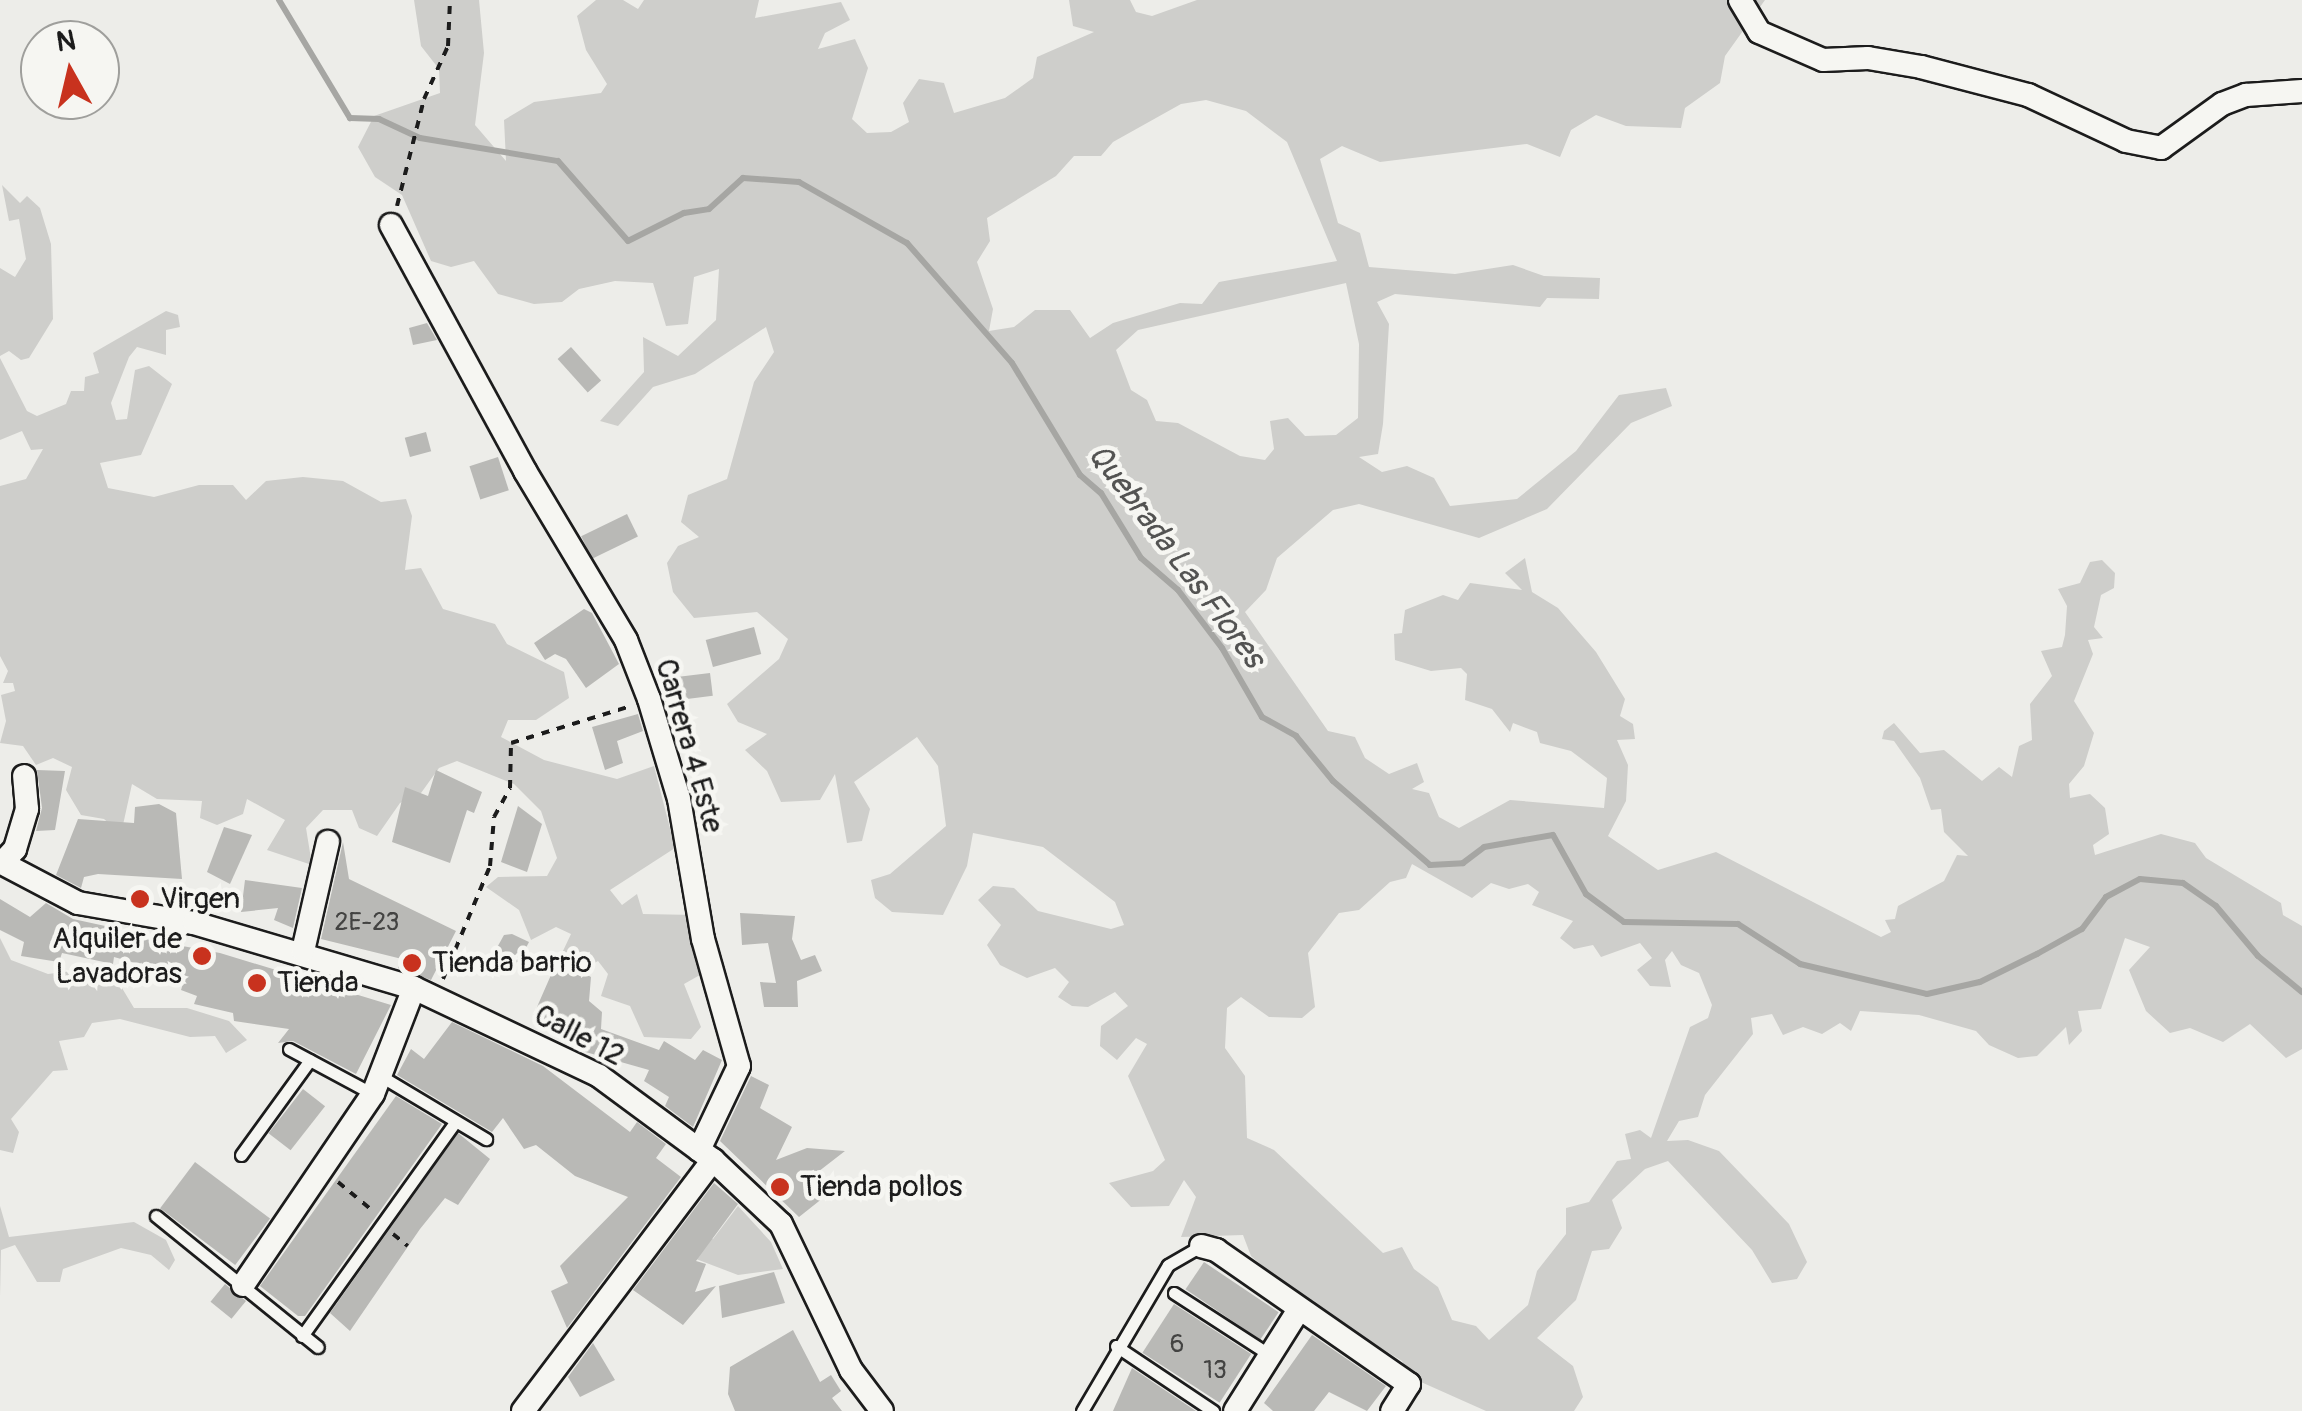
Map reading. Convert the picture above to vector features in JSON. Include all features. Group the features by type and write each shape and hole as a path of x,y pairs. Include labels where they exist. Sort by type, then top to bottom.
{"street":[{"path":"1740,0 1759,32 1823,60 1868,58 1921,67 2028,96 2126,141 2161,148 2222,104 2246,94 2302,91"},
{"name":"Carrera 4 Este","path":"391,224 525,471 626,640 649,699 679,799 703,938 739,1066 706,1155 523,1411"},
{"path":"1,862 16,849 26,810 24,776"},
{"path":"302,952 328,842"},
{"name":"Calle 12","path":"1,862 78,903 194,923 302,952 424,992 598,1076 706,1155 781,1224 851,1370 882,1411"},
{"path":"243,1285 324,1169 376,1085 424,992"},
{"path":"1201,1246 1216,1250 1298,1311 1410,1384 1392,1411"},
{"path":"1235,1411 1298,1311"}],"lane":[{"path":"289,1049 376,1085 486,1139"},
{"path":"241,1155 310,1060"},
{"path":"302,1336 455,1122"},
{"path":"156,1216 318,1348"},
{"path":"1082,1411 1116,1346 1168,1265 1201,1246"},
{"path":"1174,1293 1270,1354"},
{"path":"1116,1346 1213,1411"}],"path":[{"path":"391,224 424,100 448,46 450,0"},
{"path":"424,992 490,866 494,817 510,788 512,743 649,699"},
{"path":"324,1169 384,1220"}],"shaded area":[{"path":"414,0 479,0 484,53 475,125 506,161 504,120 534,102 601,93 607,84 586,50 577,16 596,0 623,0 638,9 644,0 759,0 755,18 841,2 850,20 825,33 818,49 855,39 868,68 852,119 867,133 891,132 909,122 903,103 919,79 944,83 954,113 1005,98 1033,78 1037,57 1094,32 1073,26 1069,0 1130,0 1136,12 1152,16 1197,0 1765,0 1725,56 1720,83 1685,108 1681,128 1626,126 1596,115 1571,130 1560,157 1527,144 1380,162 1342,146 1320,159 1338,223 1360,233 1369,267 1455,274 1513,265 1544,276 1600,278 1599,299 1547,298 1540,307 1395,294 1377,302 1389,324 1383,424 1378,454 1359,457 1382,472 1407,466 1434,478 1450,506 1517,499 1576,451 1619,395 1666,388 1672,406 1631,423 1547,509 1479,538 1359,504 1333,510 1277,558 1266,590 1245,612 1328,731 1355,737 1365,758 1389,774 1417,763 1424,782 1412,789 1429,793 1439,817 1459,828 1510,800 1604,808 1607,778 1571,751 1540,743 1537,732 1513,723 1510,732 1492,709 1465,700 1467,674 1461,668 1431,671 1395,660 1394,634 1402,633 1405,610 1443,595 1458,600 1470,583 1522,590 1505,573 1525,558 1532,592 1558,608 1596,652 1625,699 1620,716 1633,724 1635,739 1617,740 1628,765 1626,801 1608,836 1658,870 1716,852 1881,937 1891,932 1885,920 1895,919 1898,906 1944,881 1957,855 1968,856 1944,832 1941,809 1931,810 1920,778 1894,741 1882,739 1884,731 1894,723 1920,753 1944,750 1982,781 1999,767 2012,777 2019,746 2032,740 2030,704 2052,676 2041,651 2062,647 2065,635 2067,606 2058,589 2080,583 2090,562 2102,560 2115,573 2114,588 2101,595 2094,627 2103,638 2088,640 2093,654 2074,701 2094,733 2084,766 2069,784 2070,798 2090,794 2105,808 2109,834 2093,845 2095,855 2161,834 2195,843 2206,858 2281,903 2283,915 2302,926 2302,1049 2286,1058 2250,1024 2223,1042 2190,1028 2170,1033 2146,1011 2129,970 2150,947 2125,938 2101,1009 2078,1011 2082,1031 2069,1045 2066,1027 2037,1056 2018,1058 1989,1045 1976,1031 1919,1015 1860,1011 1851,1031 1840,1023 1822,1034 1803,1027 1783,1035 1772,1014 1751,1018 1753,1034 1705,1095 1698,1117 1679,1121 1667,1141 1688,1140 1719,1151 1789,1224 1807,1262 1797,1279 1772,1283 1752,1250 1668,1161 1645,1169 1612,1200 1622,1228 1609,1249 1592,1251 1576,1300 1537,1338 1573,1366 1583,1397 1574,1411 1486,1411 1412,1378 1402,1361 1355,1332 1329,1324 1314,1301 1291,1291 1251,1256 1243,1235 1181,1237 1196,1197 1184,1180 1169,1206 1131,1207 1109,1183 1153,1171 1165,1160 1128,1076 1147,1044 1136,1038 1117,1060 1100,1046 1101,1026 1128,1006 1115,992 1088,1007 1072,1006 1058,997 1069,982 1055,968 1027,978 1000,965 987,945 1001,925 978,900 993,886 1014,888 1038,911 1111,929 1124,925 1115,902 1043,847 973,833 967,866 943,915 892,912 875,898 871,880 890,874 946,826 938,766 917,737 854,782 870,809 862,841 847,843 835,774 820,800 781,802 767,771 745,750 767,734 738,722 727,704 779,659 788,639 757,612 694,618 673,592 667,563 678,546 699,537 681,522 688,495 727,479 754,382 774,352 766,327 695,374 653,387 618,426 600,421 644,372 643,337 678,356 716,320 719,269 694,277 688,324 666,326 653,283 615,281 579,289 562,302 534,304 498,294 474,261 451,267 431,261 402,195 375,177 358,147 374,116 440,93 439,69 421,46","holes":["1206,100 1246,111 1287,142 1337,261 1219,282 1202,304 1180,303 1113,323 1090,338 1070,310 1035,310 1014,327 989,331 993,309 977,262 990,241 987,218 1056,176 1074,156 1101,156 1113,142 1181,104","1346,283 1359,344 1358,418 1336,435 1305,436 1288,418 1270,421 1274,449 1265,460 1240,456 1178,423 1156,421 1147,400 1131,390 1116,350 1138,330","1412,864 1472,898 1491,883 1509,889 1528,884 1539,892 1532,905 1573,921 1560,938 1574,949 1593,945 1601,957 1640,943 1652,958 1637,970 1650,986 1671,987 1665,960 1672,951 1681,965 1699,973 1712,1005 1708,1018 1690,1027 1651,1138 1640,1130 1625,1134 1631,1159 1617,1161 1589,1202 1566,1208 1566,1234 1537,1271 1528,1305 1489,1340 1476,1326 1452,1320 1438,1287 1414,1269 1402,1247 1383,1253 1274,1150 1247,1138 1245,1076 1225,1048 1227,1008 1241,997 1269,1017 1302,1018 1315,1007 1308,953 1339,913 1359,910 1390,882 1406,878"]},
{"path":"2,185 20,203 27,196 40,208 51,244 53,319 29,358 21,360 9,351 0,356 0,268 15,277 26,259 19,219 9,221"},
{"path":"166,311 178,315 180,327 166,330 166,355 137,347 129,357 111,403 116,420 127,419 135,370 149,366 172,384 141,455 100,463 108,488 154,497 199,485 233,485 246,500 266,481 303,477 343,481 381,502 406,499 412,516 405,570 421,568 443,609 495,624 507,644 564,672 569,698 536,720 508,720 501,737 544,760 617,779 654,766 675,848 610,890 622,905 637,894 643,914 695,915 707,971 684,984 701,1027 691,1039 644,1037 630,1006 601,996 608,974 598,961 585,968 562,953 571,934 556,927 531,940 519,910 486,887 498,877 547,876 557,858 541,811 514,784 457,761 439,768 421,793 400,803 377,836 359,828 352,810 323,810 306,828 312,865 267,850 285,820 247,799 243,814 217,825 200,818 202,801 157,799 132,784 121,834 104,819 81,815 66,790 72,767 53,758 36,765 23,746 0,743 6,721 1,695 15,691 13,683 3,683 8,671 0,656 0,486 26,479 43,449 31,450 22,431 0,440 0,358 27,411 37,416 66,404 71,391 84,391 85,377 99,373 93,353"},
{"path":"0,938 11,960 48,974 98,968 116,978 134,1008 187,1008 229,1021 247,1040 226,1053 215,1036 190,1037 120,1019 92,1023 84,1037 59,1041 68,1070 53,1071 11,1119 19,1132 13,1153 0,1150"},
{"path":"0,1206 9,1237 134,1222 166,1240 175,1260 169,1270 151,1255 121,1248 63,1269 60,1282 37,1282 15,1245 1,1250 0,1297"},
{"path":"738,1206 771,1242 783,1269 738,1275 683,1254 699,1232 713,1239"}],"building":[{"path":"427,323 437,340 413,345 409,328"},
{"path":"571,347 601,380 588,392 558,359"},
{"path":"426,432 431,451 410,457 405,438"},
{"path":"498,457 509,490 480,500 469,466"},
{"path":"627,514 638,536 592,559 581,536"},
{"path":"584,609 592,613 619,664 586,688 566,659 555,654 545,660 534,643"},
{"path":"754,627 761,654 713,667 706,640"},
{"path":"710,673 713,696 665,702 662,679"},
{"path":"638,714 643,731 617,741 623,763 605,770 592,727"},
{"path":"37,770 65,771 55,830 36,831 42,808"},
{"path":"436,770 482,792 474,813 467,810 450,863 392,842 405,787 428,796"},
{"path":"159,804 176,813 182,879 98,874 84,877 81,888 56,875 78,819 134,823 135,807"},
{"path":"518,806 542,824 527,872 501,862"},
{"path":"224,827 252,835 230,884 207,872"},
{"path":"343,842 349,879 456,931 431,980 398,968 402,959 321,939"},
{"path":"245,880 302,888 293,928 274,920 278,908 241,912"},
{"path":"0,899 30,917 46,903 73,919 119,929 118,934 220,953 391,1005 356,1074 293,1041 278,1043 289,1029 234,1021 233,1013 194,1004 197,996 181,990 185,977 114,957 113,964 62,953 59,962 21,956 24,942 0,930"},
{"path":"740,913 795,916 792,939 801,960 815,955 822,971 797,981 798,1007 764,1007 760,982 776,983 768,943 742,945"},
{"path":"512,934 529,942 515,969 499,968 489,962 504,935"},
{"path":"558,959 591,977 589,1001 602,1012 601,1029 659,1050 664,1041 695,1060 703,1050 722,1060 693,1127 665,1106 669,1097 644,1081 649,1070 582,1051 574,1047 579,1042 533,1016"},
{"path":"452,1022 543,1066 630,1132 637,1122 666,1144 656,1158 681,1177 567,1328 551,1291 568,1283 560,1266 628,1197 575,1176 536,1145 524,1149 503,1118 492,1132 397,1075 411,1049 424,1059"},
{"path":"751,1076 769,1085 760,1108 792,1127 776,1160 807,1148 845,1151 814,1175 828,1194 799,1217 720,1141"},
{"path":"303,1089 325,1106 291,1150 269,1133"},
{"path":"396,1096 442,1124 305,1316 298,1316 260,1286"},
{"path":"458,1133 490,1159 458,1205 445,1198 350,1331 330,1313"},
{"path":"195,1162 270,1219 235,1265 160,1208"},
{"path":"714,1183 738,1204 696,1261 706,1264 695,1292 716,1286 683,1325 633,1290"},
{"path":"1204,1262 1279,1312 1260,1340 1186,1289"},
{"path":"774,1272 785,1303 722,1318 719,1286"},
{"path":"225,1284 246,1301 232,1319 211,1302"},
{"path":"1174,1304 1251,1354 1220,1403 1142,1353"},
{"path":"793,1330 820,1382 831,1375 841,1391 832,1398 842,1411 735,1411 728,1394 730,1367"},
{"path":"1312,1335 1386,1386 1367,1411 1329,1392 1314,1411 1273,1411 1264,1403"},
{"path":"593,1343 615,1380 580,1397 568,1377"},
{"path":"1132,1368 1196,1411 1113,1411"}],"waterway":[{"name":"Quebrada Las Flores","path":"279,0 350,118 379,119 420,138 558,161 628,241 684,213 709,209 743,178 799,182 907,243 1012,363 1080,475 1101,493 1141,558 1178,590 1222,648 1262,717 1296,736 1333,781 1430,865 1463,863 1484,847 1553,835 1586,894 1624,922 1738,924 1800,964 1927,994 1980,982 2037,954 2082,929 2106,897 2140,879 2183,883 2216,906 2258,956 2302,992"}],"place":[{"name":"Virgen","path":"140,899"},
{"name":"Alquiler de Lavadoras","path":"202,956"},
{"name":"Tienda barrio","path":"412,963"},
{"name":"Tienda","path":"257,983"},
{"name":"Tienda pollos","path":"780,1187"}]}
